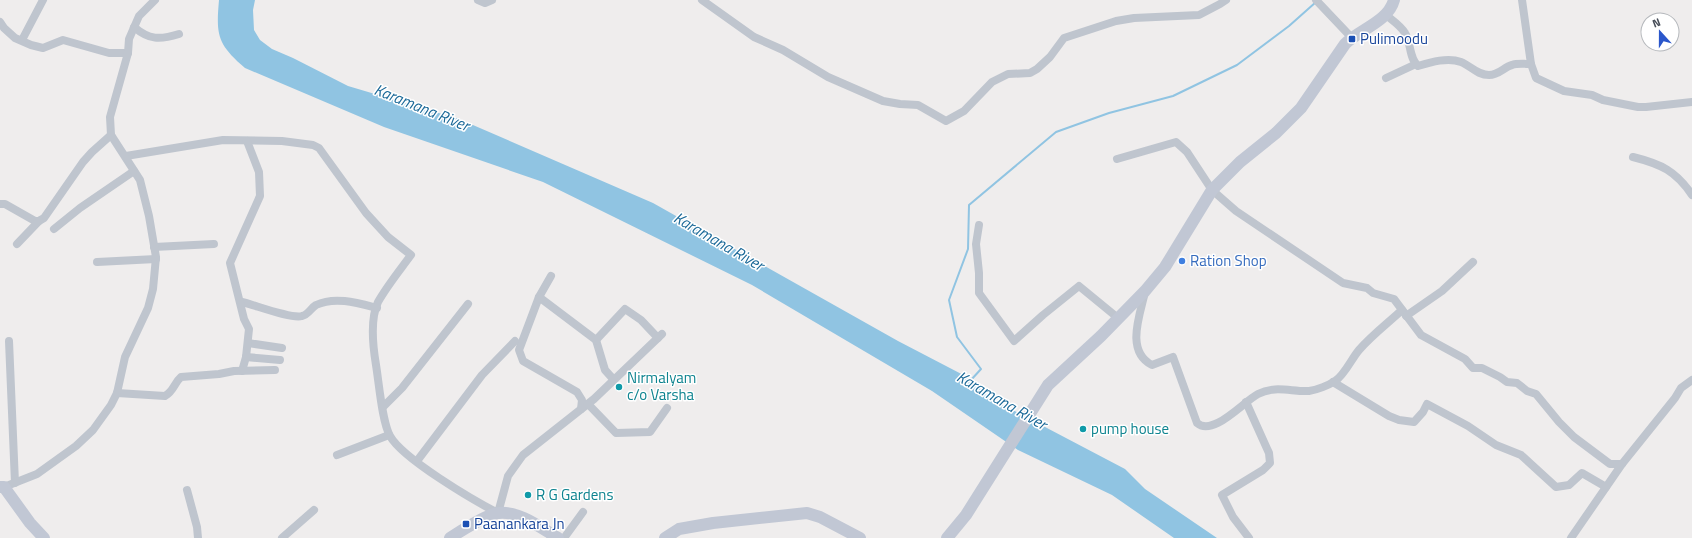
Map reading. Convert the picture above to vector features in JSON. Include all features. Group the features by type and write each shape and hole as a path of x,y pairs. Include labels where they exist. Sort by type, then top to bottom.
{"main road":[{"path":"947,538 966,515 1048,385 1145,291 1165,267 1212,190 1240,162 1276,133 1301,108 1338,53 1352,38 1386,15 1394,0"},
{"path":"6,485 30,523 44,538"},
{"path":"450,538 467,527 498,513 521,518 535,524 558,538"},
{"path":"665,538 679,529 713,523 807,513 820,517 860,538"}],"street":[{"path":"22,40 43,0"},
{"path":"9,341 6,485 37,474 76,446 93,430 111,405 117,393 125,357 148,308 153,289 156,259 143,190 126,156 114,142 111,135 110,117 128,53 128,39 139,16 154,0"},
{"path":"478,0 485,3 492,0"},
{"path":"702,0 754,37 783,50 828,77 883,101 918,105 946,121 964,111 992,82 1008,74 1030,73 1037,69 1050,57 1064,38 1116,21 1134,18 1198,15 1226,0"},
{"path":"1316,0 1352,38"},
{"path":"1522,0 1531,64 1536,78 1564,91 1592,95 1603,100 1646,108 1692,102"},
{"path":"1386,15 1404,32 1416,64"},
{"path":"0,22 9,32 22,40 31,45 43,48 63,40 109,53 128,53"},
{"path":"134,27 142,34 152,38 179,34"},
{"path":"1386,78 1416,64 1418,66 1432,61 1462,62 1472,70 1490,75 1498,73 1512,64 1531,64"},
{"path":"17,244 39,220 49,212 87,157 111,135"},
{"path":"242,371 246,357 249,329 244,319 230,263 260,196 259,172 247,141"},
{"path":"126,156 215,142 282,141 313,145 319,148 366,213 388,237 410,255 378,303 373,323 374,350 389,435 394,443 417,461 475,501 498,513 508,476 522,455 588,404 660,336 625,309 596,340"},
{"path":"1117,159 1176,142 1187,152 1212,190 1255,224 1343,283 1367,288 1372,293 1394,299 1420,335 1465,359 1473,368 1482,368 1500,376 1507,382 1517,383 1527,391 1536,394 1559,422 1574,437 1610,464 1622,464"},
{"path":"1633,156 1657,163 1672,172 1692,196"},
{"path":"54,229 80,208 134,171"},
{"path":"0,204 5,204 34,221 39,220"},
{"path":"979,225 976,244 979,273 979,293 1014,341 1079,286 1118,318"},
{"path":"154,247 214,244"},
{"path":"98,262 156,259"},
{"path":"1145,291 1136,334 1137,348 1147,362 1152,365 1173,357 1197,423 1200,426 1206,427 1215,425 1246,402 1263,392 1274,389 1310,391 1333,382 1359,350 1404,313 1442,291 1473,262"},
{"path":"551,276 539,297 519,350 523,361 577,392 582,400 581,409"},
{"path":"539,297 596,340 605,370 614,380"},
{"path":"242,302 298,316 303,316 308,313 311,308 318,304 336,301 348,301 377,308"},
{"path":"383,407 402,388 468,304"},
{"path":"417,461 482,375 515,341"},
{"path":"248,343 282,348"},
{"path":"246,357 280,360"},
{"path":"117,393 165,396 172,392 178,379 181,377 242,371 275,370"},
{"path":"1571,538 1622,464 1675,398 1681,388 1692,380"},
{"path":"1333,382 1389,416 1399,420 1414,422 1423,412 1427,404 1468,426 1496,445 1521,455 1556,487 1569,485 1582,473 1606,487"},
{"path":"1246,402 1269,453 1270,463 1263,470 1222,495 1233,517 1249,538"},
{"path":"588,404 616,433 650,432 667,408"},
{"path":"338,455 389,435"},
{"path":"187,490 197,527 198,538"},
{"path":"282,538 314,510"},
{"path":"564,538 583,512"}],"water":[{"name":"Karamana River","path":"219,0 255,0 253,10 254,30 260,40 272,49 348,86 459,119 653,203 898,341 971,379 990,398 1125,469 1145,489 1217,538 1174,538 1112,495 1018,450 932,391 752,285 543,182 384,127 245,68 229,52 220,38 218,22"}],"waterway":[{"name":"Karamana River","path":"971,380 981,369 957,337 949,300 968,249 969,205 1056,132 1109,113 1173,96 1237,65 1289,26 1316,2"}],"place":[{"name":"Pulimoodu","path":"1352,39"},
{"name":"Ration Shop","path":"1182,261"},
{"name":"Nirmalyam c/o Varsha","path":"619,387"},
{"name":"pump house","path":"1083,429"},
{"name":"R G Gardens","path":"528,495"},
{"name":"Paanankara Jn","path":"466,524"}]}
